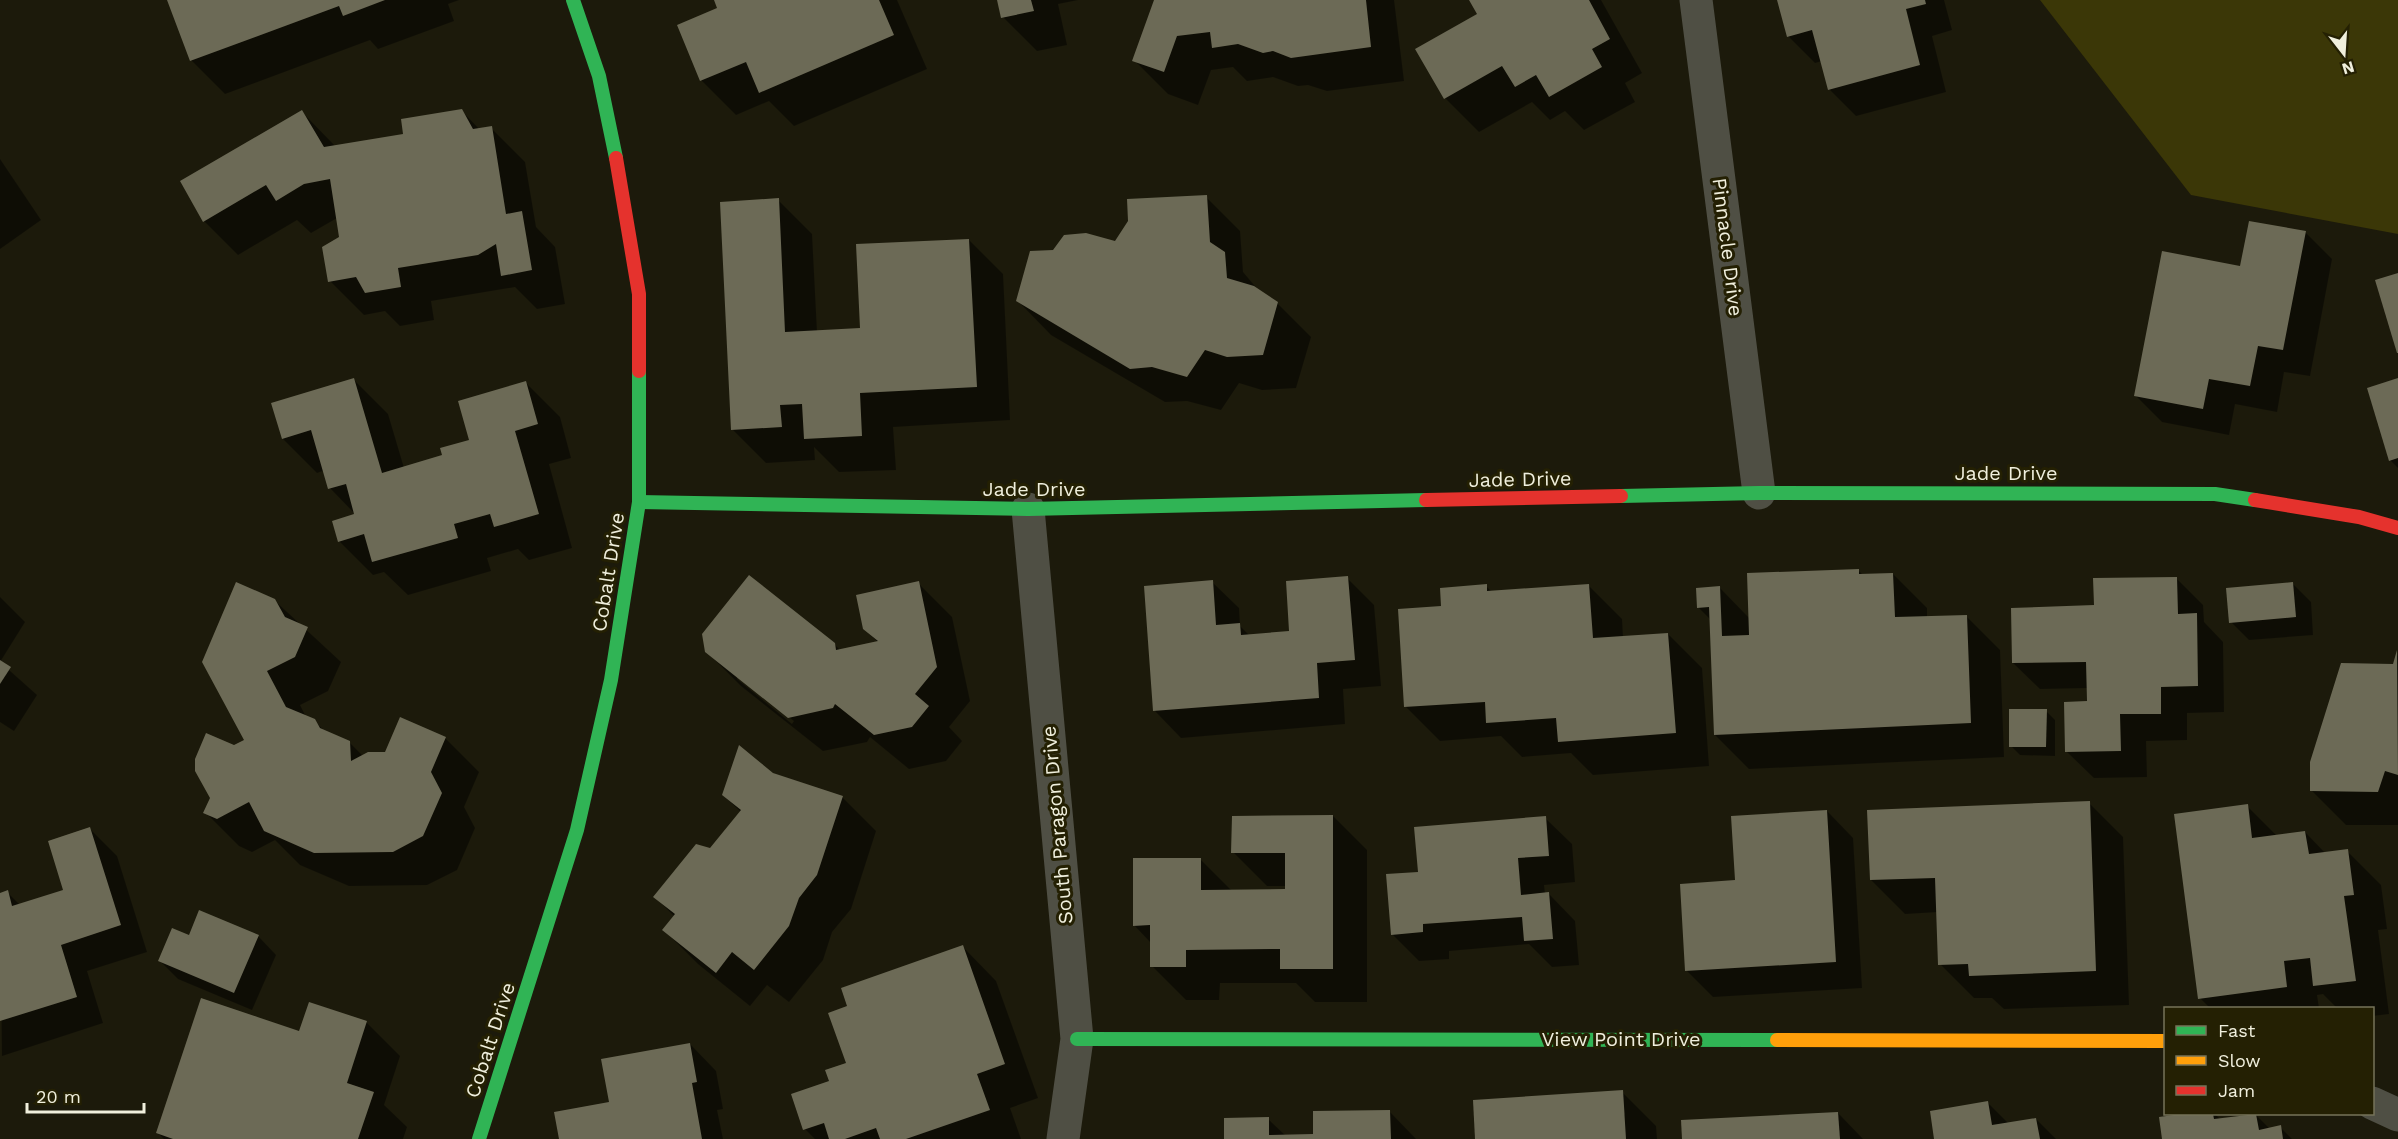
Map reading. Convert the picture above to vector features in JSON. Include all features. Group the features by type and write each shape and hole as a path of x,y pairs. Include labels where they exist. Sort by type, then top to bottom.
{"street":[{"name":"Cobalt Drive","path":"480,1139 578,830 611,680 639,502 639,294 619,171 599,76 573,0"},
{"name":"Pinnacle Drive","path":"1696,0 1759,493"},
{"name":"Jade Drive","path":"639,502 1028,509 1759,493 2215,494 2359,517 2398,528"},
{"name":"South Paragon Drive","path":"1028,509 1077,1039 1063,1139"},
{"name":"View Point Drive","path":"1077,1039 2164,1041"},
{"path":"2374,1103 2398,1115"}],"shaded area":[{"path":"2040,0 2398,0 2398,234 2191,195"}],"building":[{"path":"167,0 385,0 343,16 339,6 190,61"},
{"path":"714,0 879,0 894,35 759,93 746,62 700,81 677,25 717,8"},
{"path":"997,0 1031,0 1034,11 1001,18"},
{"path":"1154,0 1366,0 1371,47 1291,58 1273,51 1263,53 1238,44 1212,48 1210,32 1177,36 1164,72 1132,61"},
{"path":"1469,0 1589,0 1610,39 1592,49 1602,67 1549,97 1536,75 1515,87 1502,66 1444,99 1415,49 1477,14"},
{"path":"1777,0 1925,0 1926,4 1906,9 1920,65 1828,90 1812,30 1787,37"},
{"path":"462,109 473,129 492,126 506,214 522,211 532,270 501,276 496,244 478,255 398,268 401,287 365,293 356,277 328,282 322,247 339,237 330,179 304,184 276,201 266,185 203,222 180,181 302,110 324,147 403,134 401,119"},
{"path":"1207,195 1210,242 1225,252 1227,278 1254,286 1278,302 1263,355 1227,357 1205,350 1187,377 1152,367 1130,369 1016,301 1030,251 1053,250 1064,235 1086,233 1115,241 1128,221 1127,199"},
{"path":"779,198 785,332 860,328 856,244 969,239 977,387 860,393 862,436 804,439 802,404 780,405 782,427 731,430 720,202"},
{"path":"2249,221 2306,231 2283,350 2258,346 2250,386 2209,379 2203,409 2134,396 2162,251 2240,266"},
{"path":"2398,273 2398,353 2397,353 2375,280"},
{"path":"354,378 382,473 442,455 440,448 469,440 458,401 526,381 538,424 515,431 539,514 494,527 490,514 454,524 458,538 372,562 364,534 338,542 332,521 354,514 346,484 328,489 311,430 282,439 271,403"},
{"path":"2398,378 2398,458 2389,461 2367,388"},
{"path":"1859,569 1859,574 1893,573 1895,617 1967,615 1971,723 1714,735 1709,607 1697,608 1696,588 1720,586 1722,636 1749,635 1747,573"},
{"path":"749,575 835,643 836,650 878,641 863,629 856,595 919,581 937,667 915,694 929,706 912,727 874,735 835,704 833,708 788,718 705,652 702,634"},
{"path":"1348,576 1355,660 1317,663 1319,698 1153,711 1144,586 1213,580 1216,625 1240,623 1241,635 1289,631 1286,581"},
{"path":"2177,577 2178,614 2197,613 2198,686 2161,687 2161,714 2120,714 2121,751 2065,752 2064,702 2087,701 2086,662 2012,663 2011,608 2094,605 2093,578"},
{"path":"236,582 275,599 285,617 308,627 295,657 267,671 286,707 315,719 320,728 350,741 351,761 368,752 385,752 400,717 446,737 431,772 442,793 423,836 393,852 314,853 264,831 249,802 217,819 203,813 210,798 195,771 195,759 206,733 234,745 244,740 202,662"},
{"path":"2293,582 2296,617 2229,623 2226,588"},
{"path":"1487,584 1487,591 1589,584 1593,638 1668,633 1676,733 1558,742 1556,718 1486,723 1485,702 1404,707 1398,609 1441,606 1440,588"},
{"path":"2397,650 2398,775 2385,771 2378,792 2310,791 2310,762 2341,663 2393,664"},
{"path":"0,660 11,667 0,684"},
{"path":"2009,709 2047,709 2046,747 2009,747"},
{"path":"739,745 773,773 843,796 817,875 799,898 789,926 754,970 732,952 716,973 662,930 675,914 653,897 696,844 710,848 741,810 722,795"},
{"path":"2090,801 2096,971 1969,976 1968,964 1938,965 1935,878 1870,880 1867,810"},
{"path":"2248,804 2252,838 2305,831 2309,854 2348,849 2354,895 2344,896 2356,981 2313,986 2310,958 2284,961 2287,987 2198,999 2174,814"},
{"path":"1827,810 1836,962 1685,971 1680,884 1735,880 1731,816"},
{"path":"1333,815 1333,969 1280,969 1280,949 1186,950 1186,967 1150,967 1150,925 1133,926 1133,858 1201,858 1201,890 1285,889 1285,853 1231,853 1232,816"},
{"path":"1546,816 1549,856 1518,858 1521,895 1549,892 1553,939 1524,941 1522,917 1423,924 1423,932 1391,935 1386,874 1418,872 1414,827"},
{"path":"90,827 121,925 61,945 77,997 0,1021 0,893 8,890 12,906 63,890 48,841"},
{"path":"199,910 259,935 234,993 158,961 172,928 189,935"},
{"path":"963,945 1005,1064 977,1074 990,1110 906,1139 880,1139 876,1128 845,1139 829,1139 824,1123 803,1130 791,1094 829,1081 825,1070 846,1063 828,1013 847,1006 841,988"},
{"path":"201,998 299,1031 309,1002 367,1021 347,1083 374,1092 358,1139 173,1139 156,1133"},
{"path":"690,1043 697,1082 692,1083 702,1139 559,1139 554,1112 609,1102 601,1059"},
{"path":"1623,1090 1626,1139 1475,1139 1473,1100"},
{"path":"1988,1101 1992,1125 2036,1118 2040,1139 1934,1139 1930,1111"},
{"path":"1390,1110 1391,1139 1224,1139 1224,1118 1269,1117 1269,1135 1313,1134 1313,1111"},
{"path":"1838,1112 1840,1139 1682,1139 1681,1120"},
{"path":"2213,1115 2214,1119 2256,1115 2259,1130 2281,1125 2283,1139 2162,1139 2159,1117"}],"traffic: fast":[{"path":"573,0 599,76 616,158"},
{"path":"479,1139 577,830 611,680 639,502 639,371"},
{"path":"1621,496 1759,493 2215,494 2255,500"},
{"path":"639,502 1028,509 1426,500"},
{"path":"1077,1039 1777,1040"}],"traffic: slow":[{"path":"1777,1040 2164,1041"}],"traffic: jam":[{"path":"616,158 639,294 639,371"},
{"path":"1426,500 1621,496"},
{"path":"2255,500 2359,517 2398,528"}]}
